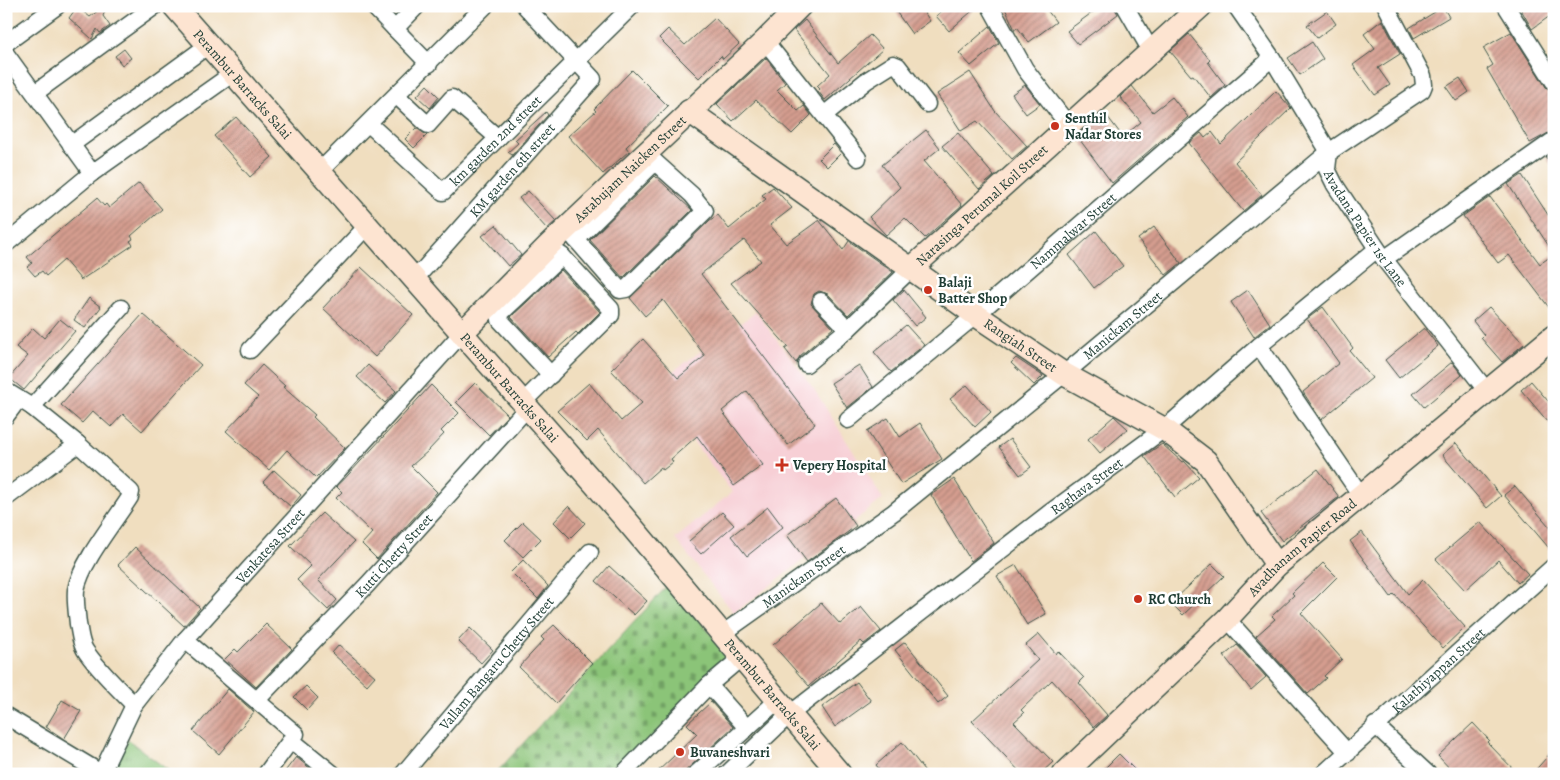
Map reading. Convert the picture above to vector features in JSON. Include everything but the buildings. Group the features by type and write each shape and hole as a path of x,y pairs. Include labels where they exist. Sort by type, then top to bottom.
{"street":[{"path":"6,43 57,6"},
{"path":"35,92 155,6"},
{"name":"Perambur Barracks Salai","path":"174,6 207,46 525,404 840,774"},
{"path":"373,6 429,64"},
{"path":"395,29 417,6"},
{"path":"320,171 485,6"},
{"name":"km garden 2nd street","path":"368,124 443,192 632,6"},
{"name":"Astabujam Naicken Street","path":"462,333 555,251 650,158 689,111 800,6"},
{"path":"990,6 1025,69 1069,126"},
{"path":"1125,6 1151,51"},
{"name":"Narasinga Perumal Koil Street","path":"806,364 848,329 912,268 1201,6"},
{"name":"Avadana Papier 1st Lane","path":"1236,6 1272,58 1330,152 1327,169 1334,185 1381,254 1486,390"},
{"name":"Manickam Street","path":"722,634 894,512 1064,374 1330,152 1418,93 1424,85 1423,76 1386,6"},
{"path":"1506,6 1554,82"},
{"path":"534,10 577,61"},
{"path":"765,41 858,158"},
{"path":"71,145 207,46"},
{"path":"6,54 92,173"},
{"name":"Nammalwar Street","path":"848,420 976,315 1272,58"},
{"name":"KM garden 6th street","path":"415,279 593,79 577,61"},
{"path":"824,115 866,81 893,64 898,66 927,104"},
{"path":"6,244 92,173 232,74"},
{"path":"397,96 428,125 452,98 498,138"},
{"name":"Rangiah Street","path":"689,111 976,315 1064,374 1164,429 1206,461 1277,565"},
{"name":"Raghava Street","path":"784,707 1164,429 1259,346 1381,254 1554,140"},
{"path":"571,234 623,290 704,214 702,205 650,158"},
{"path":"250,350 368,225"},
{"path":"551,375 500,320 500,314 555,251"},
{"name":"Kutti Chetty Street","path":"257,700 368,584 551,375 612,315 611,309 555,251"},
{"path":"821,301 848,329"},
{"path":"6,416 19,400 121,308"},
{"name":"Venkatesa Street","path":"101,773 134,705 185,640 462,333"},
{"name":"Avadhanam Papier Road","path":"1064,774 1227,619 1277,565 1362,497 1486,390 1554,336"},
{"path":"1259,346 1362,497"},
{"path":"19,400 78,444 131,492 130,497 104,535 83,572 76,590 76,600 84,648 93,662 134,705"},
{"path":"6,498 78,444"},
{"name":"Vallam Bangaru Chetty Street","path":"402,774 590,552"},
{"name":"Kalathiyappan Street","path":"1323,774 1348,753 1375,726 1551,573"},
{"path":"1227,619 1348,753"},
{"path":"185,640 296,734 266,774"},
{"path":"623,774 710,685 742,657"},
{"path":"710,685 747,728"},
{"path":"696,774 747,728 784,707"},
{"path":"727,774 784,707"},
{"path":"6,716 101,773"},
{"path":"1375,726 1428,774"},
{"path":"291,740 333,774"}],"shaded area":[{"path":"756,312 814,389 883,499 734,613 675,539 732,492 651,387"},
{"path":"1124,754 1144,774 1105,774"}],"green space":[{"path":"669,584 736,664 623,774 495,774"},
{"path":"128,740 173,774 109,774"}],"place":[{"name":"Senthil Nadar Stores","path":"1055,126"},
{"name":"Balaji Batter Shop","path":"928,290"},
{"name":"Vepery Hospital","path":"782,465"},
{"name":"RC Church","path":"1138,599"},
{"name":"Buvaneshvari","path":"680,752"}]}
